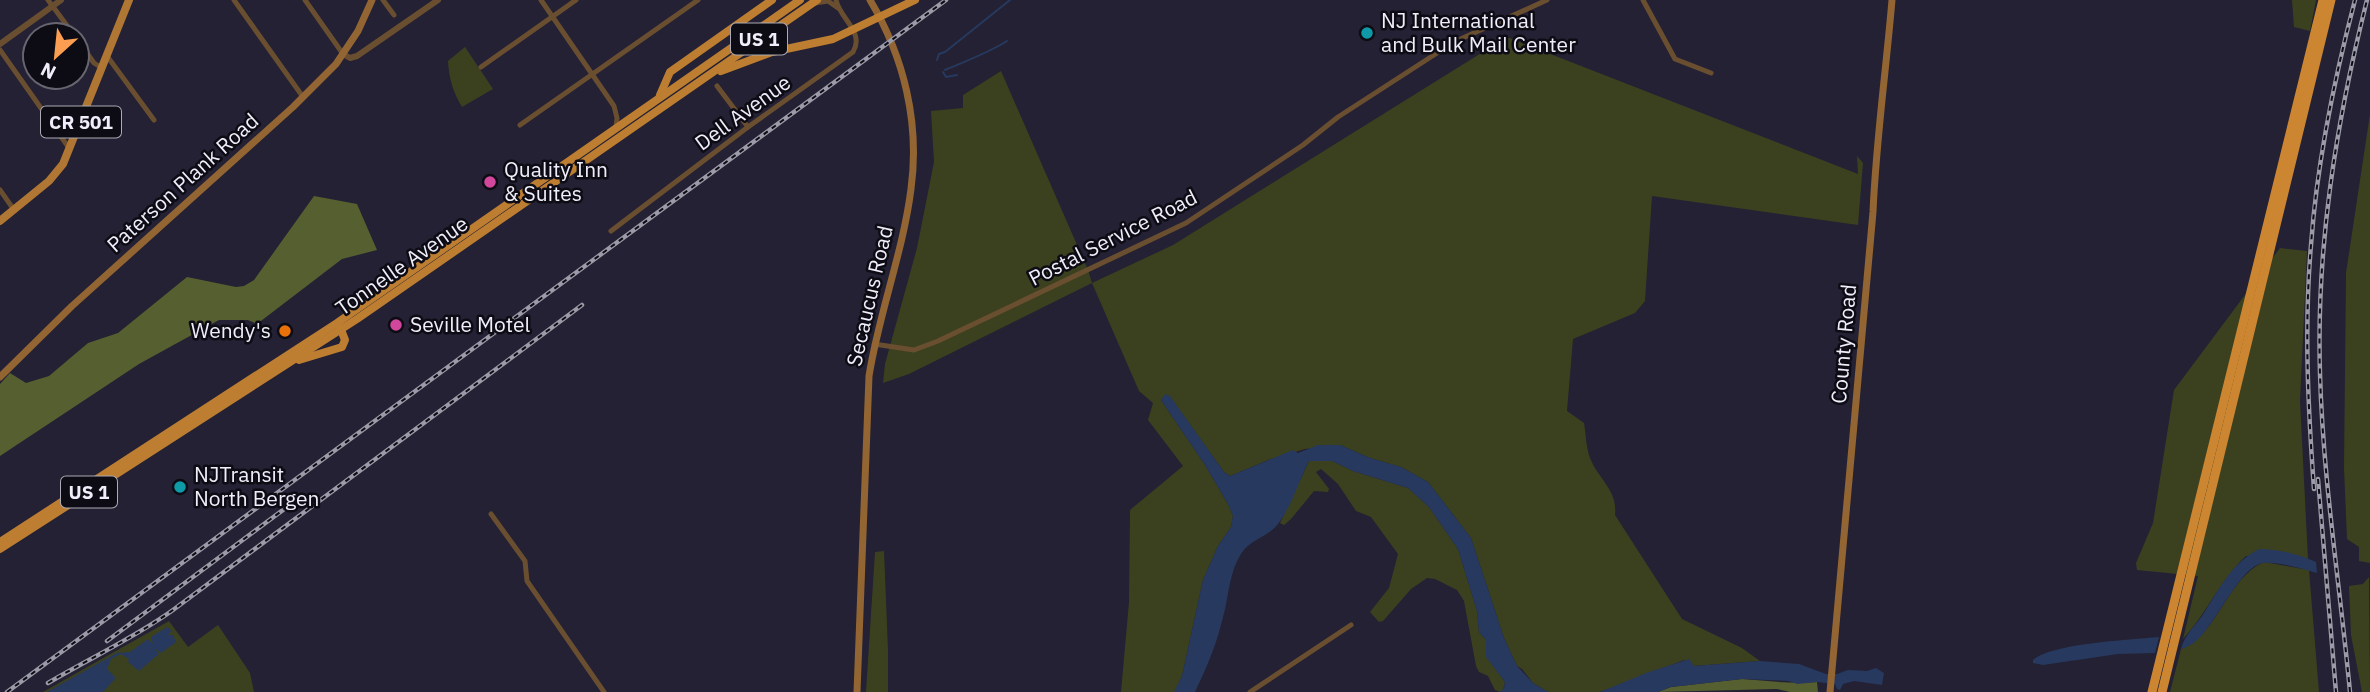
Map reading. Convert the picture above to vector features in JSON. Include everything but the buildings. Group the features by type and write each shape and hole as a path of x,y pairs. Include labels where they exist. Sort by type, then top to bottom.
{"highway":[{"path":"658,99 670,72 772,0"},
{"name":"Tonnelle Avenue","path":"0,550 289,363 616,128 800,0"},
{"path":"702,79 746,61 843,35 915,0"},
{"path":"2152,692 2323,0"},
{"path":"2162,692 2331,0"},
{"name":"Tonnelle Avenue","path":"0,542 339,326 814,2"},
{"path":"289,363 342,347 345,340 339,326"}],"main road":[{"name":"CR 501","path":"0,221 56,173 70,150 129,0"},
{"name":"Paterson Plank Road","path":"0,377 72,306 303,97 344,54 372,0"},
{"name":"Secaucus Road","path":"857,692 869,376 874,344 903,231 912,179 913,142 907,90 899,61 870,0"},
{"name":"County Road","path":"1830,688 1874,212 1876,152 1886,78 1892,0"}],"street":[{"path":"0,44 50,3 61,0"},
{"path":"233,0 303,97"},
{"path":"305,0 344,54 350,58 357,56 438,0"},
{"path":"383,0 394,15"},
{"path":"541,0 614,106 616,128"},
{"path":"481,68 576,0"},
{"path":"520,125 698,0"},
{"name":"Dell Avenue","path":"611,231 748,127 853,52 857,45 857,36 838,8 836,0"},
{"name":"Postal Service Road","path":"874,344 914,350 938,341 1186,223 1303,145 1338,117 1454,42 1547,0"},
{"path":"1643,0 1675,59 1712,73"},
{"path":"814,2 828,1 838,8"},
{"path":"50,3 63,21"},
{"path":"0,50 70,150"},
{"path":"107,56 154,120"},
{"path":"91,59 102,68"},
{"path":"717,86 748,127"},
{"path":"0,190 14,210"},
{"path":"491,514 525,561 527,581 604,692"},
{"path":"1250,692 1351,625"}],"green space":[{"path":"2292,0 2316,0 2310,31 2294,27"},
{"path":"1507,37 1858,174 1857,156 1863,163 1858,225 1652,196 1645,301 1635,313 1573,339 1567,411 1584,423 1590,458 1611,492 1615,515 1682,619 1742,648 1760,661 1694,666 1684,660 1600,692 1548,692 1533,683 1517,666 1504,638 1471,538 1428,482 1401,467 1340,445 1305,449 1271,459 1230,476 1224,472 1170,397 1165,395 1161,400 1205,465 1233,516 1231,527 1218,546 1203,580 1182,676 1175,692 1121,692 1129,602 1130,510 1183,466 1148,420 1153,403 1139,391 1092,283 1173,245"},
{"path":"465,47 493,89 462,107 452,85 448,61"},
{"path":"1001,71 1092,283 909,374 883,383 885,364 917,248 934,162 931,111 963,108 963,95"},
{"path":"2370,114 2370,563 2359,561 2359,547 2347,539 2344,468 2346,273"},
{"path":"314,196 357,204 377,250 342,259 257,324 248,320 219,320 139,364 0,456 0,384 10,373 26,383 49,376 88,343 118,333 187,277 236,287 244,286 254,280"},
{"path":"2280,248 2307,251 2300,401 2308,559 2290,554 2246,556 2183,639 2198,576 2137,570 2136,563 2153,523 2174,390"},
{"path":"1309,461 1332,461 1353,471 1408,488 1429,507 1458,549 1477,611 1479,632 1486,640 1487,657 1505,682 1503,690 1495,690 1488,676 1479,672 1476,666 1464,601 1457,590 1427,578 1411,589 1383,621 1379,622 1370,612 1389,588 1398,554 1371,517 1356,511 1338,484 1321,469 1316,472 1329,489 1328,492 1314,491 1291,519 1284,525 1280,523"},
{"path":"884,551 888,692 866,692 875,552"},
{"path":"2264,562 2309,570 2319,692 2170,692 2181,649 2204,632 2240,581"},
{"path":"2369,577 2370,692 2362,692 2351,635 2349,586 2363,584"},
{"path":"169,621 188,647 218,625 250,673 254,692 43,692"},
{"path":"1742,679 1817,682 1818,692 1777,689 1658,692 1671,687"}],"water":[{"path":"1165,394 1170,396 1224,472 1230,476 1293,450 1298,453 1318,445 1340,445 1401,467 1428,482 1471,538 1504,638 1517,666 1533,683 1548,692 1500,692 1505,682 1486,657 1486,640 1479,632 1477,611 1458,549 1429,507 1408,488 1353,471 1332,461 1309,461 1283,517 1269,532 1244,549 1237,562 1217,639 1195,692 1174,692 1182,676 1203,580 1218,546 1231,527 1233,516 1205,465 1161,400"},
{"path":"2259,549 2296,554 2309,559 2316,562 2317,573 2275,563 2263,563 2254,567 2237,585 2203,633 2193,644 2181,649 2226,578 2240,562"},
{"path":"167,627 172,631 168,635 173,635 176,642 161,653 155,648 159,654 139,671 121,654 111,659 107,669 116,678 103,692 47,692 117,653 130,652 148,639 153,644 151,637"},
{"path":"2159,637 2155,653 2118,654 2043,665 2033,663 2033,660 2043,654 2074,646"},
{"path":"1689,659 1694,666 1760,661 1799,664 1826,674 1876,668 1884,673 1882,685 1854,681 1843,684 1840,690 1835,684 1742,679 1671,687 1658,692 1600,692"}],"waterway":[{"path":"937,60 939,54 1010,0"},
{"path":"945,70 1007,41"},
{"path":"943,72 946,77 957,75"}],"railway":[{"path":"7,692 946,0"},
{"path":"2314,489 2308,367 2311,245 2327,121 2355,0"},
{"path":"2350,692 2322,414 2321,279 2337,139 2367,0"},
{"path":"48,683 173,610 582,305"},
{"path":"2318,479 2336,692"},
{"path":"107,641 295,501"}],"place":[{"name":"NJ International and Bulk Mail Center","path":"1367,33"},
{"name":"Quality Inn & Suites","path":"490,182"},
{"name":"Seville Motel","path":"396,325"},
{"name":"Wendy's","path":"285,331"},
{"name":"NJTransit North Bergen","path":"180,487"}]}
